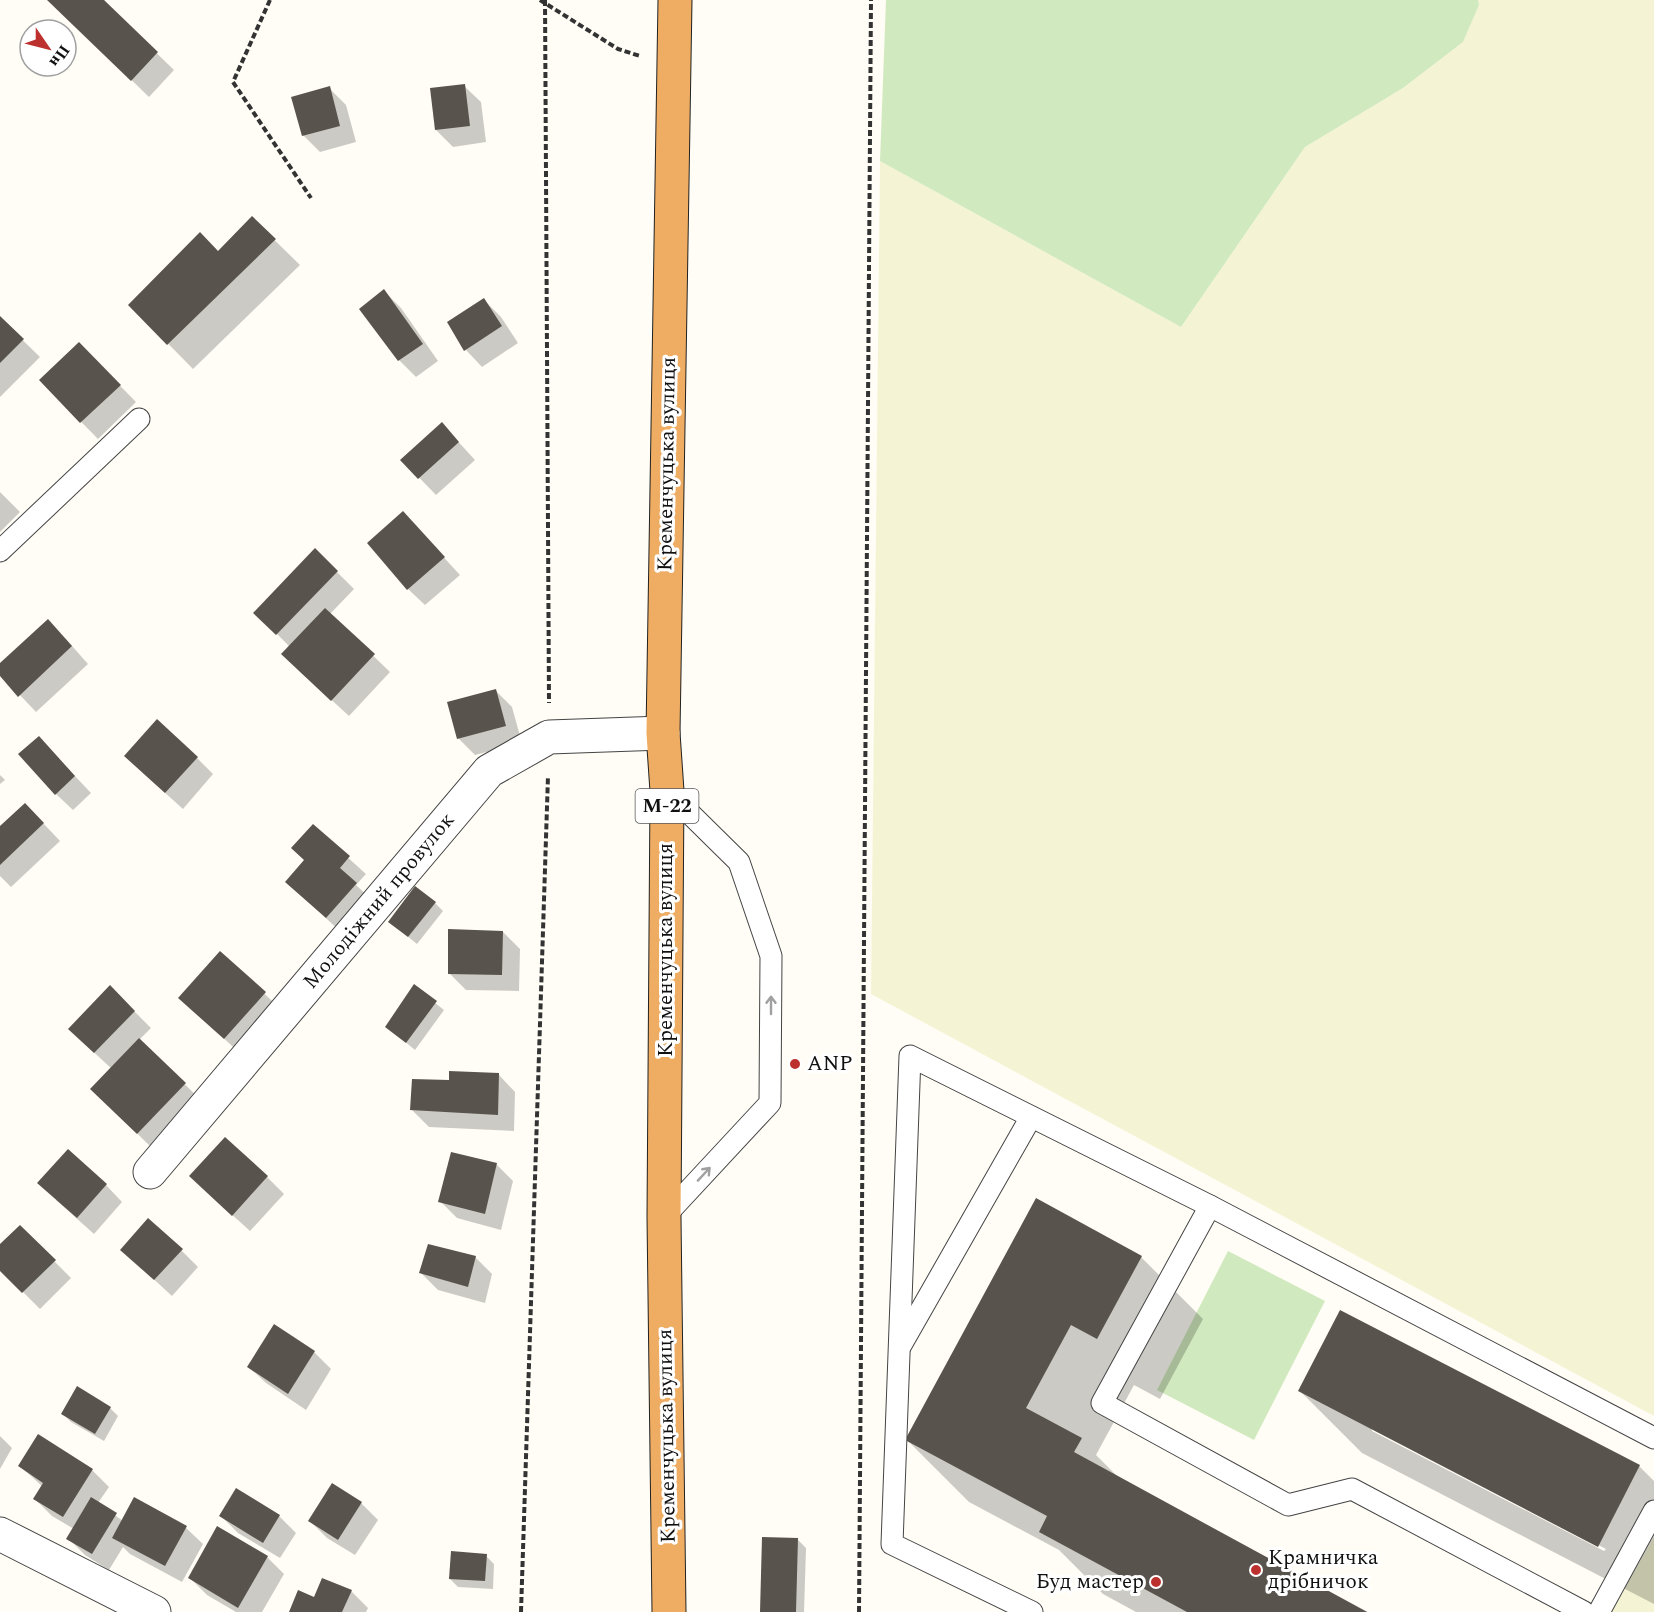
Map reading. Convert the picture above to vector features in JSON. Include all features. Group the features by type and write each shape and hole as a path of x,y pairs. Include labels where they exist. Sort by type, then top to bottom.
{"highway":[{"name":"Кременчуцька вулиця","path":"669,1612 664,1217 667,792 663,733 675,0"}],"street":[{"name":"Молодіжний провулок","path":"150,1172 489,771 549,736 663,733"},
{"path":"0,1534 154,1612"}],"lane":[{"path":"0,551 139,419"},
{"path":"664,1217 770,1103 771,1051 771,956 739,862 667,792"},
{"path":"1032,1612 892,1544 910,1056 1210,1206 1654,1438"},
{"path":"898,1349 1031,1117"},
{"path":"1210,1206 1102,1403 1288,1505 1353,1489 1584,1612"},
{"path":"1599,1612 1654,1511"}],"path":[{"path":"270,0 233,82 312,198"},
{"path":"540,0 618,49 673,66"},
{"path":"859,1612 871,0"},
{"path":"521,1612 549,736 545,2"}],"green space":[{"path":"886,0 1478,0 1479,5 1463,42 1403,88 1305,147 1181,327 880,161"},
{"path":"1478,0 1654,0 1654,1416 871,994 880,161 1181,327 1305,147 1403,88 1463,42 1479,5"},
{"path":"1228,1251 1325,1301 1254,1440 1157,1390"},
{"path":"1654,1537 1654,1612 1611,1612"}],"building":[{"path":"47,0 104,0 158,52 131,81 78,30 78,18 66,18"},
{"path":"465,84 470,126 435,130 430,88"},
{"path":"330,86 340,126 302,136 291,97"},
{"path":"252,216 276,239 167,345 128,305 200,232 218,251"},
{"path":"384,289 423,344 398,361 359,309"},
{"path":"484,298 502,326 464,351 447,322"},
{"path":"0,316 24,339 0,363"},
{"path":"79,342 121,385 80,423 39,380"},
{"path":"442,422 459,442 418,479 400,460"},
{"path":"403,511 445,557 407,590 367,543"},
{"path":"315,548 338,571 276,635 253,613"},
{"path":"325,608 375,654 331,701 281,654"},
{"path":"48,619 72,646 18,697 0,676 0,663"},
{"path":"496,689 506,726 457,739 447,702"},
{"path":"157,719 198,757 165,793 124,756"},
{"path":"39,736 75,776 55,795 18,754"},
{"path":"25,803 44,823 0,865 0,826"},
{"path":"313,824 350,856 340,868 357,883 326,918 285,882 304,860 291,848"},
{"path":"415,886 436,902 408,937 388,922"},
{"path":"448,929 503,931 502,975 448,974"},
{"path":"220,951 266,992 224,1039 178,998"},
{"path":"414,984 437,1001 406,1043 385,1027"},
{"path":"110,985 135,1011 94,1053 68,1029"},
{"path":"139,1038 186,1083 137,1134 90,1089"},
{"path":"449,1071 499,1073 498,1115 410,1110 412,1079 449,1080"},
{"path":"225,1137 268,1176 232,1216 189,1176"},
{"path":"68,1149 107,1184 77,1218 37,1183"},
{"path":"451,1152 497,1163 485,1214 438,1202"},
{"path":"1036,1198 1142,1256 1097,1339 1071,1325 1026,1408 1082,1438 1074,1452 1367,1612 1187,1612 1039,1532 1047,1516 905,1440"},
{"path":"148,1218 183,1249 154,1280 120,1250"},
{"path":"20,1225 56,1260 22,1293 0,1271 0,1244"},
{"path":"428,1244 476,1256 468,1287 419,1273"},
{"path":"1340,1310 1640,1465 1598,1547 1298,1391"},
{"path":"274,1324 315,1351 288,1394 247,1367"},
{"path":"77,1386 111,1407 95,1434 61,1414"},
{"path":"38,1434 93,1469 63,1517 33,1499 43,1483 18,1466"},
{"path":"332,1483 362,1502 338,1540 308,1521"},
{"path":"236,1488 280,1515 263,1543 219,1516"},
{"path":"91,1497 117,1513 92,1554 66,1539"},
{"path":"134,1497 187,1526 165,1566 112,1538"},
{"path":"217,1526 268,1556 238,1608 188,1578"},
{"path":"762,1537 798,1538 796,1612 760,1612"},
{"path":"451,1551 487,1554 485,1581 449,1579"},
{"path":"322,1578 352,1590 342,1612 289,1612 298,1590 314,1597"}],"place":[{"name":"ANP","path":"795,1064"},
{"name":"Крамничка дрібничок","path":"1256,1570"},
{"name":"Буд мастер","path":"1156,1582"}]}
